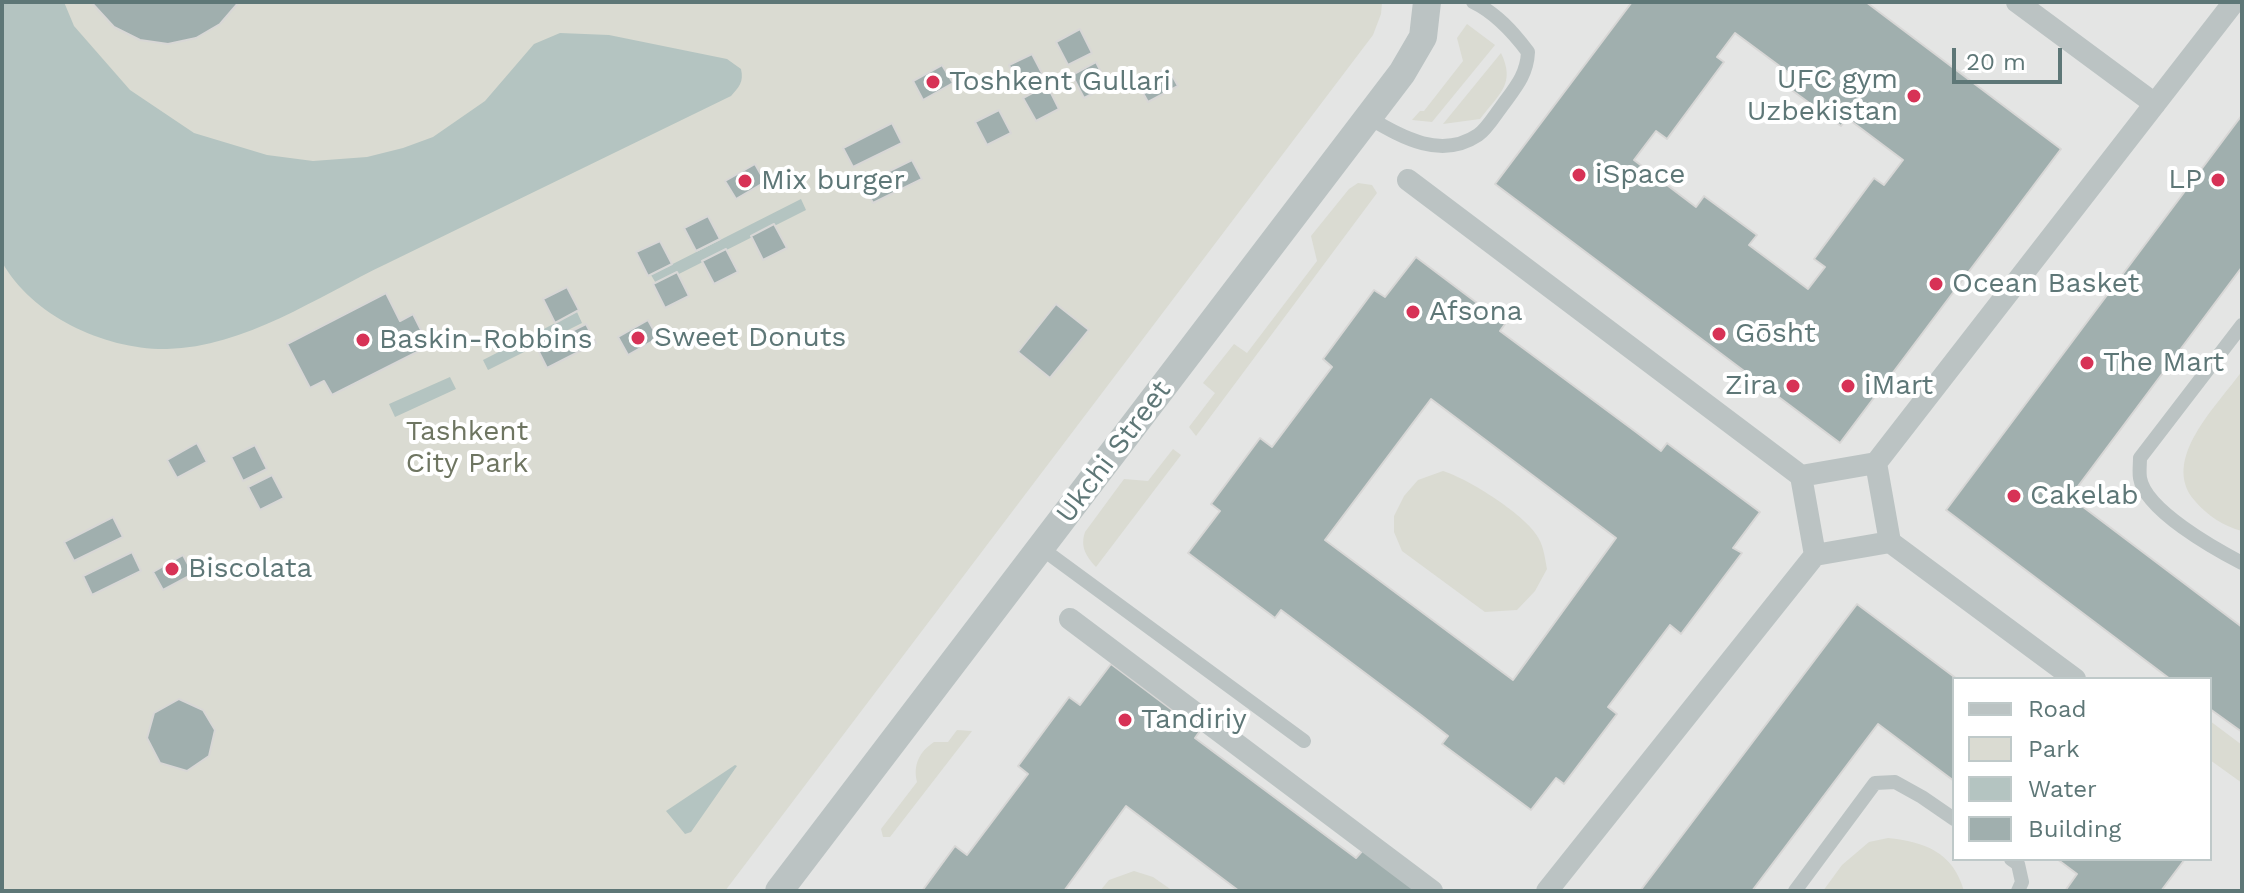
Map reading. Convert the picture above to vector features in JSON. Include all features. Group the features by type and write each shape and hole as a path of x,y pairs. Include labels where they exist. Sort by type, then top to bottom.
{"street":[{"name":"Ukchi Street","path":"779,891 1369,118 1419,47 1427,2"},
{"path":"2017,2 2155,104"},
{"path":"1801,476 1876,463 2234,2"},
{"path":"1408,180 1801,476 1815,555"},
{"path":"1876,463 1890,542 2072,677"},
{"path":"1547,891 1815,555 1890,542"},
{"path":"1070,619 1432,891"}],"lane":[{"path":"1369,118 1398,135 1426,146 1459,143 1480,134 1521,81 1528,68 1528,52 1512,31 1486,8 1473,2"},
{"path":"2242,325 2140,458 2140,480 2159,507 2206,544 2242,563"},
{"path":"1041,548 1304,741"},
{"path":"1795,891 1875,783 1895,782 1952,818"},
{"path":"2014,861 2018,864 2022,882 2018,891"}],"shaded area":[{"path":"2,2 2242,2 2242,891 2,891"}],"green space":[{"name":"Tashkent City Park","path":"2,2 1382,3 1373,35 725,891 2,891"},
{"path":"1467,24 1495,45 1432,122 1412,120 1424,111 1463,61 1457,38"},
{"path":"1501,53 1506,81 1480,119 1443,124"},
{"path":"1358,183 1372,185 1377,193 1196,436 1189,427 1215,393 1203,383 1234,344 1247,353 1317,261 1311,236 1349,189"},
{"path":"2242,371 2242,531 2211,516 2195,501 2186,485 2184,468 2196,433"},
{"path":"1173,449 1181,455 1096,567 1085,551 1085,532 1124,479 1148,481"},
{"path":"1443,471 1496,499 1523,520 1539,539 1547,569 1535,591 1517,610 1485,612 1402,551 1394,532 1394,516 1404,496 1418,480"},
{"path":"2212,722 2242,745 2242,783 2212,761"},
{"path":"957,730 972,731 890,837 883,837 881,829 917,782 917,765 924,750 934,742 948,742"},
{"path":"1888,838 1914,842 1936,851 1953,867 1964,891 1823,891 1842,865 1869,842"},
{"path":"1134,871 1153,877 1173,891 1100,891 1109,880"}],"water":[{"path":"2,2 64,2 74,26 130,90 194,133 267,155 313,161 367,157 433,137 485,101 534,44 560,33 609,35 727,59 741,69 742,77 731,96 280,318 224,340 167,349 143,348 95,336 51,314 15,281 2,262"},
{"path":"801,199 806,210 657,285 651,275"},
{"path":"577,312 582,323 488,370 483,360"},
{"path":"450,377 456,389 395,417 389,404"},
{"path":"735,765 691,832 685,834 666,811"}],"building":[{"path":"91,2 239,2 220,24 196,38 168,44 140,40 114,27"},
{"path":"1632,2 1866,2 2061,149 1840,443 1495,184","holes":["1735,33 1793,76 1786,86 1841,126 1847,118 1903,160 1884,185 1874,178 1814,259 1825,267 1808,289 1749,245 1757,235 1704,196 1696,207 1634,160 1656,131 1667,139 1724,62 1717,57"]},
{"path":"1080,29 1092,53 1068,65 1056,42"},
{"path":"1032,54 1044,77 1020,89 1009,65"},
{"path":"1096,62 1108,86 1084,98 1072,75"},
{"name":"Toshkent Gullari","path":"942,65 953,83 923,100 913,81"},
{"path":"1168,68 1178,86 1148,102 1138,84"},
{"path":"1047,85 1059,109 1036,121 1023,98"},
{"path":"999,110 1011,133 987,145 975,122"},
{"path":"2242,115 2242,267 2070,497 2242,627 2242,732 2212,710 2212,677 2167,677 1946,510"},
{"path":"892,123 902,143 853,167 843,148"},
{"path":"912,160 922,179 873,203 863,184"},
{"name":"Mix burger","path":"755,164 765,182 736,199 725,181"},
{"path":"708,216 720,239 696,251 684,228"},
{"path":"774,224 787,248 763,260 751,236"},
{"path":"660,241 672,264 648,276 636,252"},
{"path":"726,249 738,272 714,284 702,261"},
{"path":"1416,257 1505,324 1500,331 1661,451 1667,443 1760,512 1733,548 1742,553 1681,634 1670,625 1608,707 1617,714 1564,784 1556,778 1531,810 1442,744 1448,736 1281,610 1275,618 1188,553 1220,511 1211,504 1260,438 1272,447 1332,367 1323,359 1374,290 1385,297","holes":["1431,399 1616,538 1513,680 1325,540"]},
{"path":"677,272 689,296 665,308 653,284"},
{"path":"567,287 579,310 555,323 543,299"},
{"path":"386,293 400,321 413,314 429,346 332,395 324,381 310,388 287,344"},
{"path":"1056,304 1089,330 1050,378 1018,352"},
{"name":"Sweet Donuts","path":"648,320 658,338 628,355 618,337"},
{"path":"586,324 596,343 547,368 537,348"},
{"path":"197,443 207,462 177,478 167,460"},
{"path":"255,445 267,469 243,481 231,457"},
{"path":"272,475 284,498 260,510 248,487"},
{"path":"113,517 123,537 74,561 64,542"},
{"path":"132,552 141,571 92,595 83,576"},
{"path":"183,555 193,574 163,590 153,572"},
{"path":"1857,604 1954,677 1952,780 1878,724 1752,891 1640,891"},
{"path":"1111,664 1200,731 1195,738 1356,858 1363,850 1418,891 1239,891 1126,806 1064,891 922,891 955,846 967,855 1028,774 1018,766 1069,697 1080,705"},
{"path":"179,699 203,710 215,730 209,756 187,771 160,763 147,738 154,713"},
{"path":"2060,861 2184,861 2161,891 2065,891 2077,874"}],"place":[{"name":"Toshkent Gullari","path":"933,82"},
{"name":"UFC gym Uzbekistan","path":"1914,96"},
{"name":"iSpace","path":"1579,175"},
{"name":"LP","path":"2218,180"},
{"name":"Mix burger","path":"745,181"},
{"name":"Ocean Basket","path":"1936,284"},
{"name":"Afsona","path":"1413,312"},
{"name":"Gōsht","path":"1719,334"},
{"name":"Sweet Donuts","path":"638,338"},
{"name":"Baskin-Robbins","path":"363,340"},
{"name":"The Mart","path":"2087,363"},
{"name":"Zira","path":"1793,386"},
{"name":"iMart","path":"1848,386"},
{"name":"Cakelab","path":"2014,496"},
{"name":"Biscolata","path":"172,569"},
{"name":"Tandiriy","path":"1125,720"}]}
